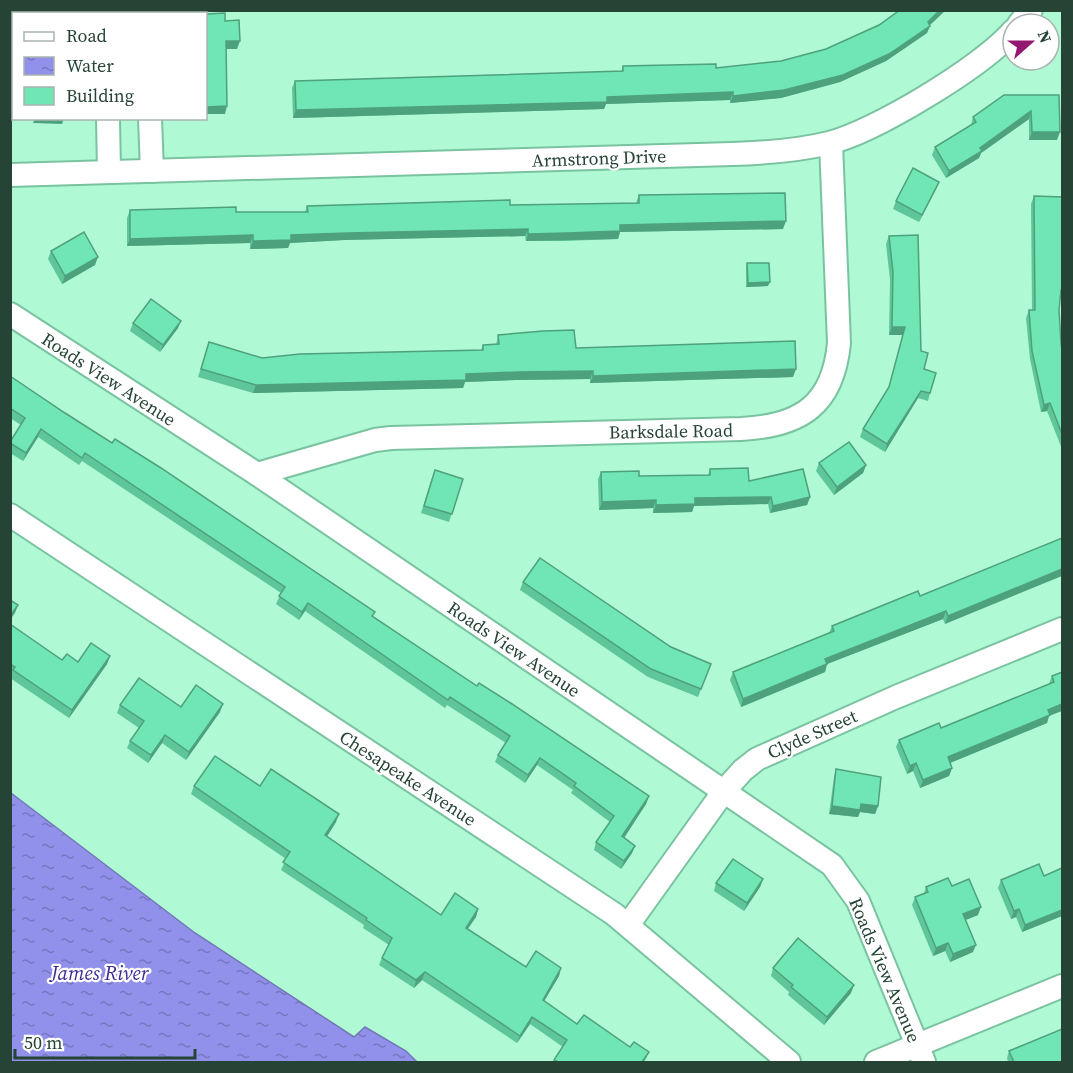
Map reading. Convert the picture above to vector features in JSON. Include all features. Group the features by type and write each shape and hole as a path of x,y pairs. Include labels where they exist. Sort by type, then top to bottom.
{"street":[{"name":"Armstrong Drive","path":"10,175 732,154 799,149 831,143 879,122 972,67 1001,42"},
{"path":"108,120 109,172"},
{"path":"150,120 152,171"},
{"name":"Barksdale Road","path":"257,474 392,438 741,429 792,421 819,400 837,363 839,343 831,143"},
{"name":"Roads View Avenue","path":"10,314 257,474 832,865 858,901 921,1054"},
{"name":"Chesapeake Avenue","path":"10,515 628,925 789,1062"},
{"name":"Clyde Street","path":"628,925 724,791 743,770 769,753 896,697 1062,629"},
{"path":"876,1062 921,1054 1062,986"}],"water":[{"name":"James River","path":"11,793 195,933 354,1037 365,1027 406,1051 417,1062 11,1062"}],"building":[{"path":"900,10 940,10 928,22 930,26 889,54 843,75 784,90 733,96 733,92 607,97 607,102 296,110 295,81 623,71 623,66 716,64 716,68 781,61 826,49 879,25"},
{"path":"225,13 225,21 239,20 240,41 226,41 227,106 207,107 207,14"},
{"path":"1004,95 1059,95 1060,132 1032,132 1031,111 980,148 982,151 949,171 935,147 976,122 973,117"},
{"path":"913,168 939,182 922,215 896,201"},
{"path":"785,193 786,221 620,225 620,231 567,233 528,234 528,229 291,235 291,240 253,241 253,235 130,239 130,210 236,207 236,212 308,212 307,206 510,200 510,205 639,203 639,195"},
{"path":"1034,196 1062,197 1062,290 1059,310 1062,350 1062,434 1050,403 1044,405 1032,351 1029,310 1035,310"},
{"path":"84,232 98,257 65,276 51,251"},
{"path":"918,235 921,351 928,353 924,369 936,373 930,393 921,391 887,444 863,429 889,387 905,327 892,327 893,272 889,236"},
{"path":"747,263 769,263 770,282 748,283"},
{"path":"151,299 181,321 163,345 133,323"},
{"path":"574,330 576,348 795,341 796,369 593,376 593,371 519,372 466,374 466,380 256,385 201,369 209,342 262,358 300,354 483,350 483,345 499,344 498,335"},
{"path":"10,376 112,443 115,439 161,468 375,612 372,616 477,686 479,683 512,704 649,796 622,836 635,846 624,861 596,842 614,816 574,786 576,783 540,758 528,775 498,755 510,736 450,697 448,700 308,603 302,612 279,596 285,587 85,453 82,458 41,429 26,453 10,443 25,418 10,408"},
{"path":"849,442 866,465 837,487 819,463"},
{"path":"748,468 749,481 803,469 810,497 773,506 771,497 695,498 695,504 656,505 656,500 602,502 601,472 639,471 639,476 710,475 710,469"},
{"path":"435,470 463,479 452,514 424,506"},
{"path":"1062,538 1062,569 948,616 946,611 825,659 827,664 743,699 733,672 834,631 832,626 918,591 920,596"},
{"path":"540,558 671,647 711,664 701,689 651,669 523,582"},
{"path":"10,600 18,605 10,616"},
{"path":"10,624 62,660 67,654 78,662 91,643 110,656 72,710 13,670 15,667 10,664"},
{"path":"1062,672 1062,704 1048,710 1050,715 948,757 952,768 923,780 916,763 910,766 899,740 939,723 941,728 1054,682 1052,676"},
{"path":"139,678 181,707 196,685 223,704 189,752 165,735 151,755 130,741 144,721 120,705"},
{"path":"215,756 260,786 271,769 339,814 325,835 441,915 455,893 478,909 466,928 526,967 536,951 561,968 543,1000 577,1024 584,1015 630,1047 634,1042 649,1052 642,1062 558,1062 554,1060 567,1040 532,1017 520,1036 425,972 416,980 382,958 392,938 366,920 367,918 283,862 290,852 194,786"},
{"path":"836,769 881,777 878,806 861,804 860,810 832,806"},
{"path":"733,859 763,879 747,903 716,883"},
{"path":"1039,864 1044,876 1062,868 1062,910 1025,925 1019,909 1014,911 1001,880"},
{"path":"948,878 952,886 969,879 981,907 963,914 976,945 953,954 948,943 936,948 915,897 928,892 926,887"},
{"path":"798,938 854,985 827,1017 791,987 793,985 773,968"},
{"path":"1062,1029 1062,1062 1014,1062 1009,1051"}]}
